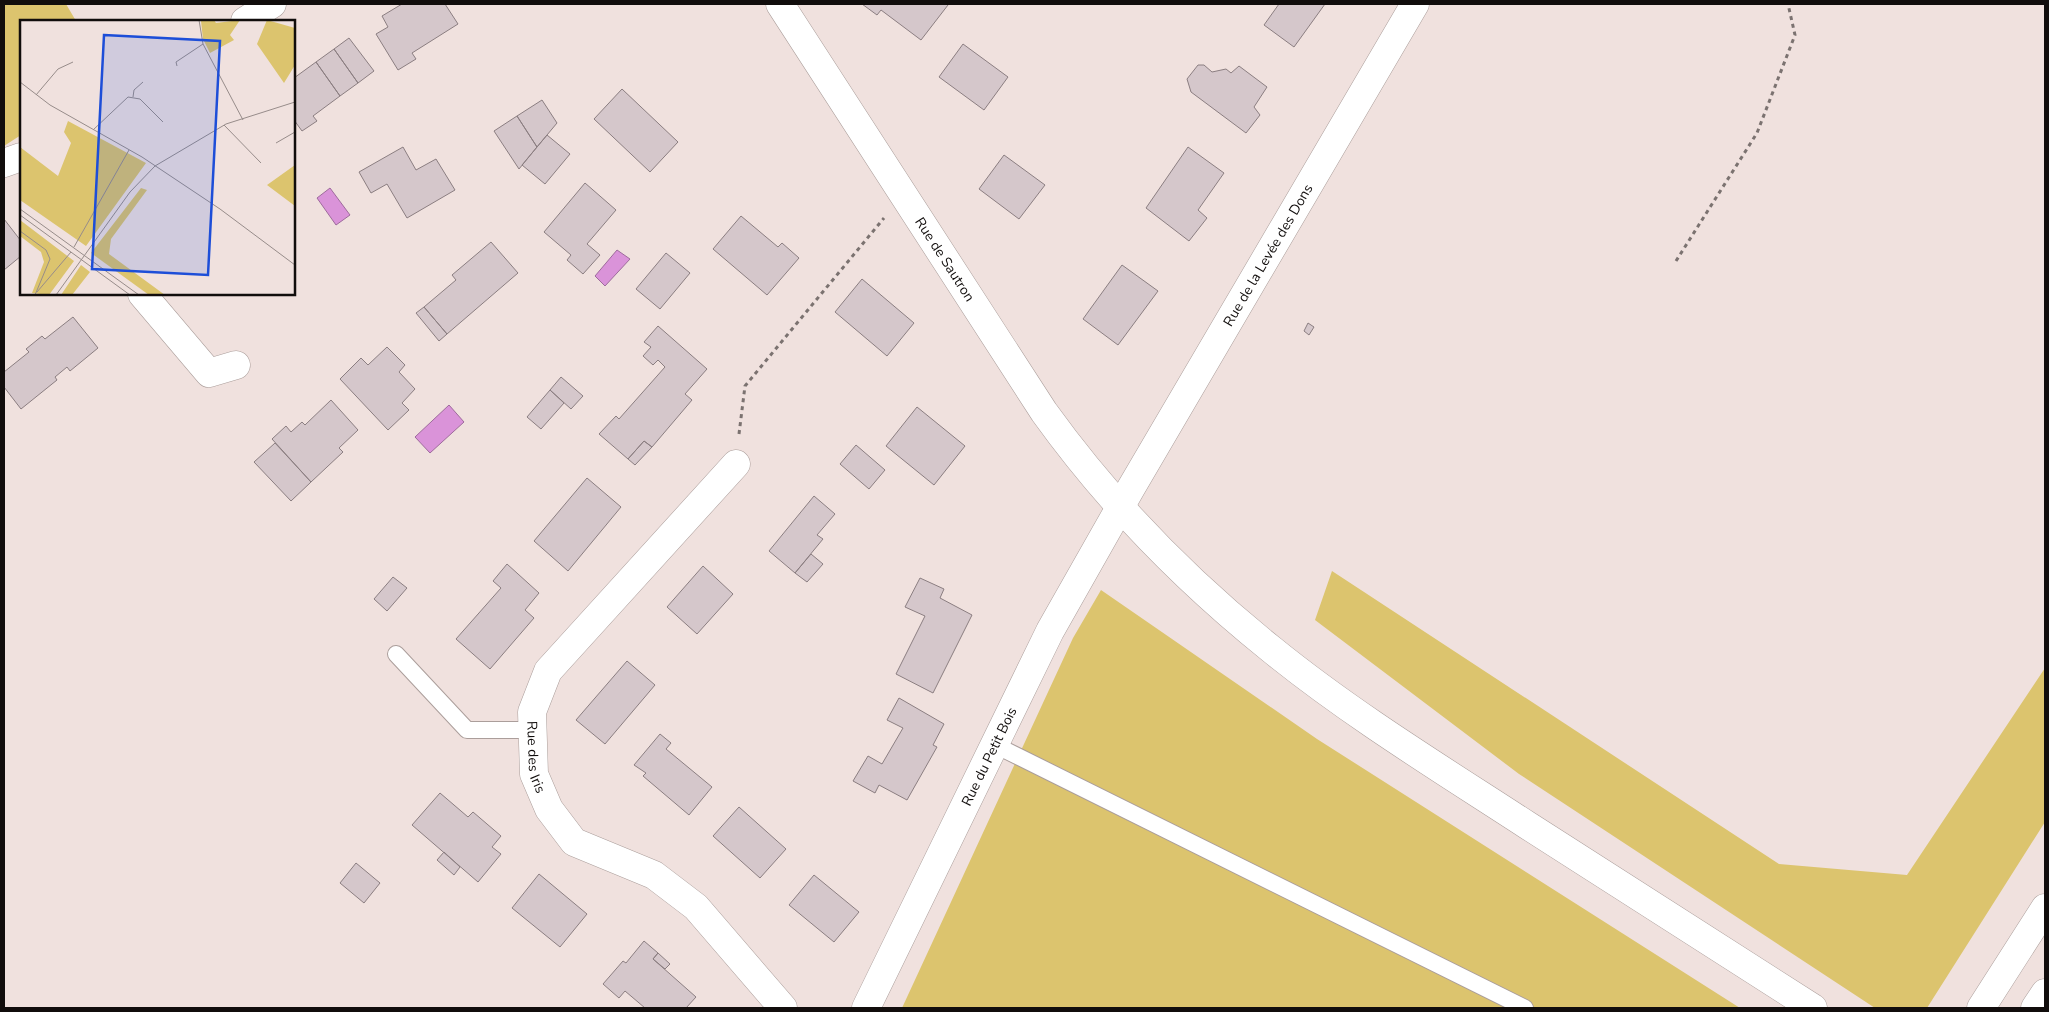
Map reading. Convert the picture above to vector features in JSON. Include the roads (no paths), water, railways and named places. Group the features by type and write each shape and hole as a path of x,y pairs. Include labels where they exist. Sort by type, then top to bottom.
{"main road":[{"path":"247,20 272,4"},
{"name":"Rue de Sautron","path":"780,4 1044,412 1079,461 1120,508 1188,576 1271,649 1360,715 1813,1008"},
{"name":"Rue de la Levée des Dons","path":"1120,508 1415,4"},
{"path":"4,163 20,157"},
{"path":"143,295 209,374 236,365"},
{"name":"Rue des Iris","path":"736,464 548,671 532,712 534,774 549,809 574,842 654,875 696,908 783,1008"},
{"name":"Rue du Petit Bois","path":"866,1008 1050,632 1120,508"},
{"path":"1981,1008 2045,908"},
{"path":"2035,1008 2045,993"}],"lane":[{"path":"396,654 467,730 533,730"},
{"path":"995,744 1525,1008"}]}
